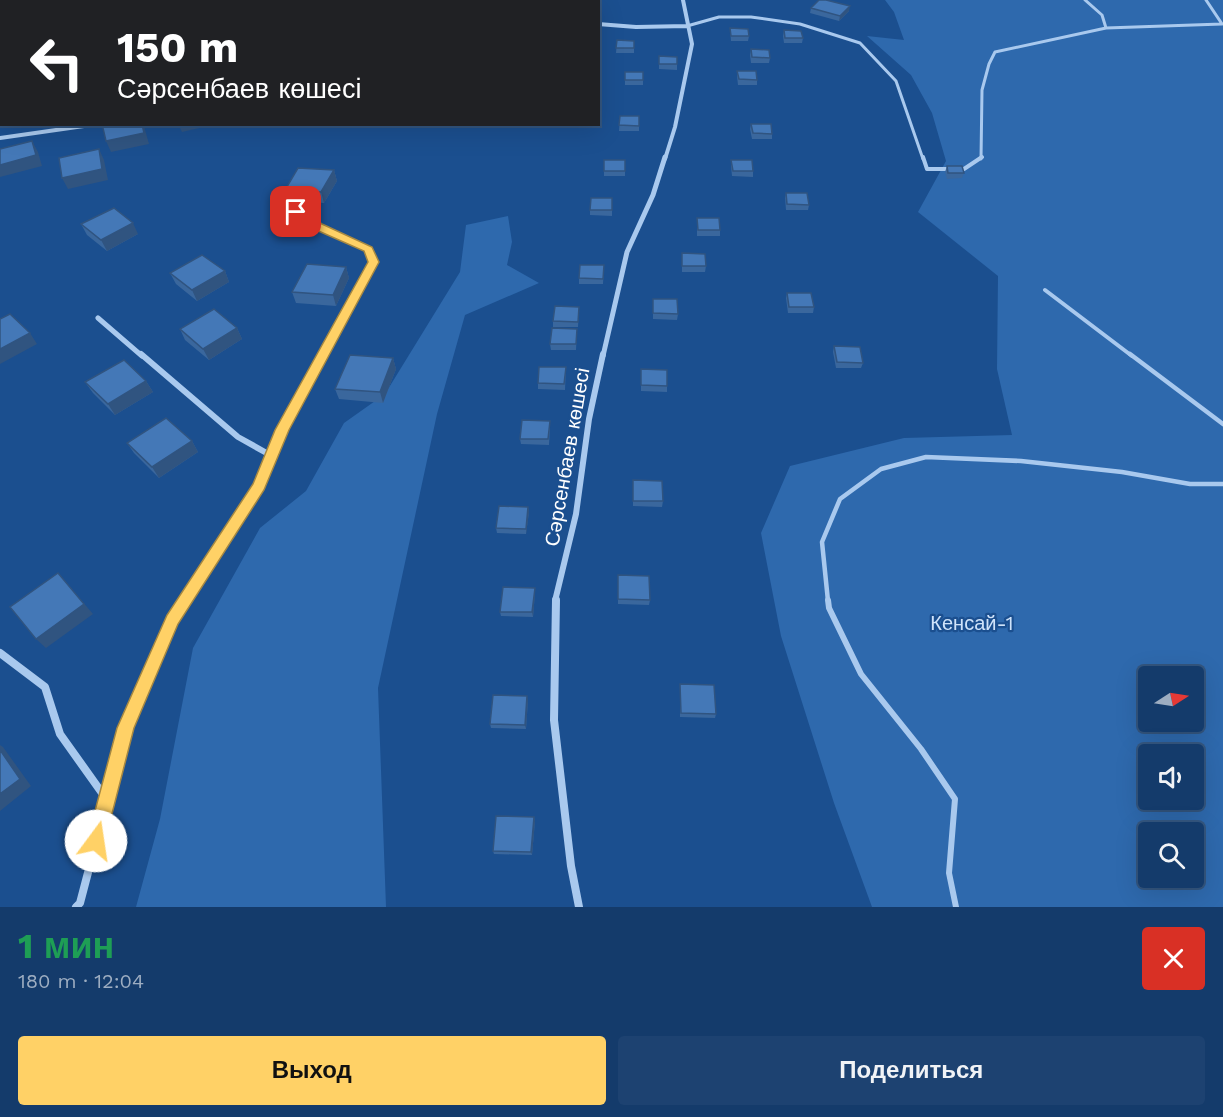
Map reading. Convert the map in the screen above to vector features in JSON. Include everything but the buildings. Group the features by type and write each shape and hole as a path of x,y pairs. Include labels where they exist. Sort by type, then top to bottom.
{"street":[{"name":"Сәрсенбаев көшесі","path":"579,907 570,866 554,720 554,607 576,514 589,419 618,285 627,252 653,195 675,127 682,96 692,44 683,0"},
{"path":"600,24 636,27 687,26"},
{"path":"0,138 84,126"},
{"path":"76,907 80,903 126,728 172,620 259,486 282,430 374,262 368,249 318,226 296,212"},
{"path":"98,318 238,437 272,456"},
{"path":"0,653 45,687 60,734 106,800"}],"lane":[{"path":"1085,0 1102,15 1106,28"},
{"path":"1206,0 1223,24"},
{"path":"687,26 719,17 751,17 800,24 860,43 896,81 927,169 964,170 982,158 981,93 988,64 995,52 1106,28 1223,24"},
{"path":"1045,290 1223,424"},
{"path":"956,907 950,873 955,799 921,749 861,674 829,608 822,543 840,499 881,469 926,457 1021,461 1122,472 1191,484 1223,484"}],"green space":[{"name":"Кенсай-1","path":"885,0 1223,0 1223,907 872,907 834,803 781,636 761,533 790,466 904,438 1012,435 997,369 998,276 918,212 946,161 932,113 911,75 867,36 904,40 894,12"},
{"path":"508,216 512,242 507,265 539,283 465,315 437,414 378,688 386,907 136,907 160,819 193,648 260,528 306,491 344,423 385,394 460,272 466,225"}],"route":[{"path":"96,841 126,728 172,620 259,486 282,430 368,277 374,262 368,249 318,226 296,212"}]}
